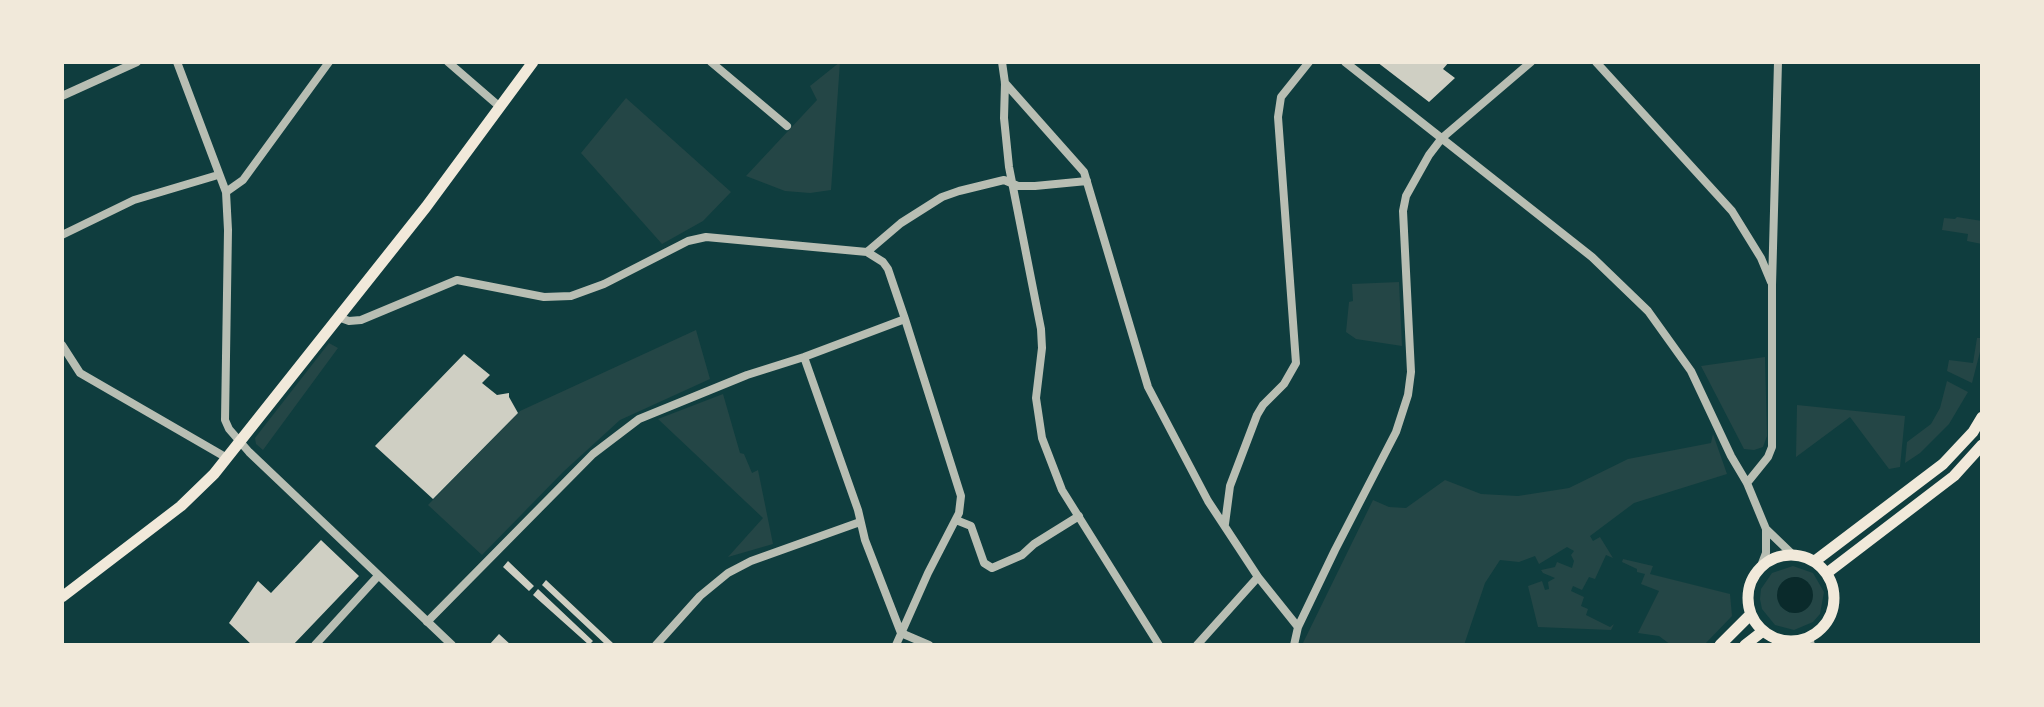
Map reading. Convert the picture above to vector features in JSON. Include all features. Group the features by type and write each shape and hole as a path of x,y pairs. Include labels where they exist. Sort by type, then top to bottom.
{"main road":[{"path":"62,597 181,506 227,458 426,207 533,62"},
{"path":"1815,561 1943,464 1973,432 1982,417"},
{"path":"1827,573 1954,476 1982,445"},
{"path":"1792,554 1815,561 1833,584 1833,610 1819,631 1809,641 1785,640 1763,631 1751,614 1748,595 1750,584 1761,566 1792,554"},
{"path":"1720,645 1751,614"},
{"path":"1745,645 1763,631"}],"street":[{"path":"62,96 137,62"},
{"path":"177,62 226,192 225,420 239,442 452,645"},
{"path":"226,192 243,180 329,62"},
{"path":"448,62 500,107"},
{"path":"711,62 787,126"},
{"path":"1002,62 1004,118 1012,183 1041,329 1036,398 1042,438 1062,490 1159,645"},
{"path":"1225,525 1230,486 1257,415 1291,375 1296,363 1278,117 1281,97 1309,62"},
{"path":"1345,62 1592,257 1648,311 1691,371 1747,483 1766,529 1767,550 1761,566"},
{"path":"1294,645 1298,627 1403,415 1411,372 1403,211 1406,196 1442,138 1531,62"},
{"path":"1596,62 1732,211 1761,258 1772,285"},
{"path":"1747,483 1768,457 1772,447 1772,285 1778,62"},
{"path":"1005,83 1079,166 1087,181 1148,387 1208,501 1258,577 1298,627"},
{"path":"62,235 134,200 218,175"},
{"path":"867,252 901,223 942,197 1004,180 1035,186 1087,181"},
{"path":"338,317 349,321 361,320 457,280 544,297 571,296 604,284 688,241 706,237 867,252 883,262 905,319 961,496 956,520 896,645"},
{"path":"427,622 572,475 618,433 663,407 905,319"},
{"path":"62,345 80,373 227,458"},
{"path":"804,357 901,633 929,645"},
{"path":"956,520 971,526 984,563 992,568 1022,555 1079,516"},
{"path":"656,645 700,596 728,573 751,561 860,522"},
{"path":"1766,529 1792,554"},
{"path":"315,645 378,576"},
{"path":"1197,645 1258,577"}],"shaded area":[{"path":"840,62 831,190 810,193 785,191 746,176 817,100 810,86"},
{"path":"626,98 731,192 703,221 662,244 581,153"},
{"path":"1944,218 1982,221 1982,244 1967,241 1968,234 1942,230"},
{"path":"1399,282 1402,346 1356,339 1346,332 1349,302 1353,301 1352,284"},
{"path":"696,330 710,379 620,420 563,472 482,555 428,505 520,411"},
{"path":"1977,338 1982,338 1982,344 1972,383 1947,371 1949,360 1973,363"},
{"path":"329,343 338,348 263,450 256,444 255,438"},
{"path":"1765,357 1767,436 1763,447 1744,449 1701,366"},
{"path":"1947,381 1968,392 1949,424 1920,453 1905,463 1907,442 1931,424 1940,408"},
{"path":"723,394 740,453 744,454 752,473 758,470 773,544 728,557 763,518 658,419"},
{"path":"1797,405 1905,416 1900,467 1889,469 1850,417 1796,457"},
{"path":"1713,434 1727,474 1634,503 1590,536 1593,541 1600,537 1613,558 1606,555 1595,579 1589,577 1582,590 1573,586 1571,591 1584,597 1581,606 1588,609 1586,615 1610,627 1614,624 1611,630 1538,627 1528,586 1542,581 1545,590 1549,589 1548,582 1555,578 1541,570 1555,567 1557,562 1572,568 1574,561 1571,555 1574,551 1567,547 1539,564 1535,556 1519,562 1500,560 1485,583 1464,645 1302,645 1373,500 1389,507 1406,508 1445,480 1481,494 1518,496 1569,488 1628,459 1711,443"},
{"path":"1623,559 1653,566 1650,574 1730,594 1732,616 1704,645 1671,645 1659,636 1638,633 1659,591 1641,584 1645,574 1622,562"},
{"path":"1793,566 1813,573 1824,592 1820,614 1813,622 1794,630 1775,625 1762,609 1760,599 1761,589 1772,573","holes":["1797,577 1808,582 1790,613 1780,606 1778,589 1785,580"]},
{"path":"1795,577 1808,582 1813,595 1808,608 1795,613 1782,608 1777,595 1782,582"}],"building":[{"path":"1377,62 1449,62 1443,69 1455,78 1429,102"},
{"path":"464,354 490,375 482,383 497,395 509,393 518,413 433,499 375,446"},
{"path":"321,540 359,576 293,645 252,645 229,623 258,581 271,593"},
{"path":"508,561 534,586 529,591 503,567"},
{"path":"546,580 615,645 606,645 542,585"},
{"path":"538,589 593,641 589,645 533,595"},
{"path":"499,634 511,645 489,645"}]}
